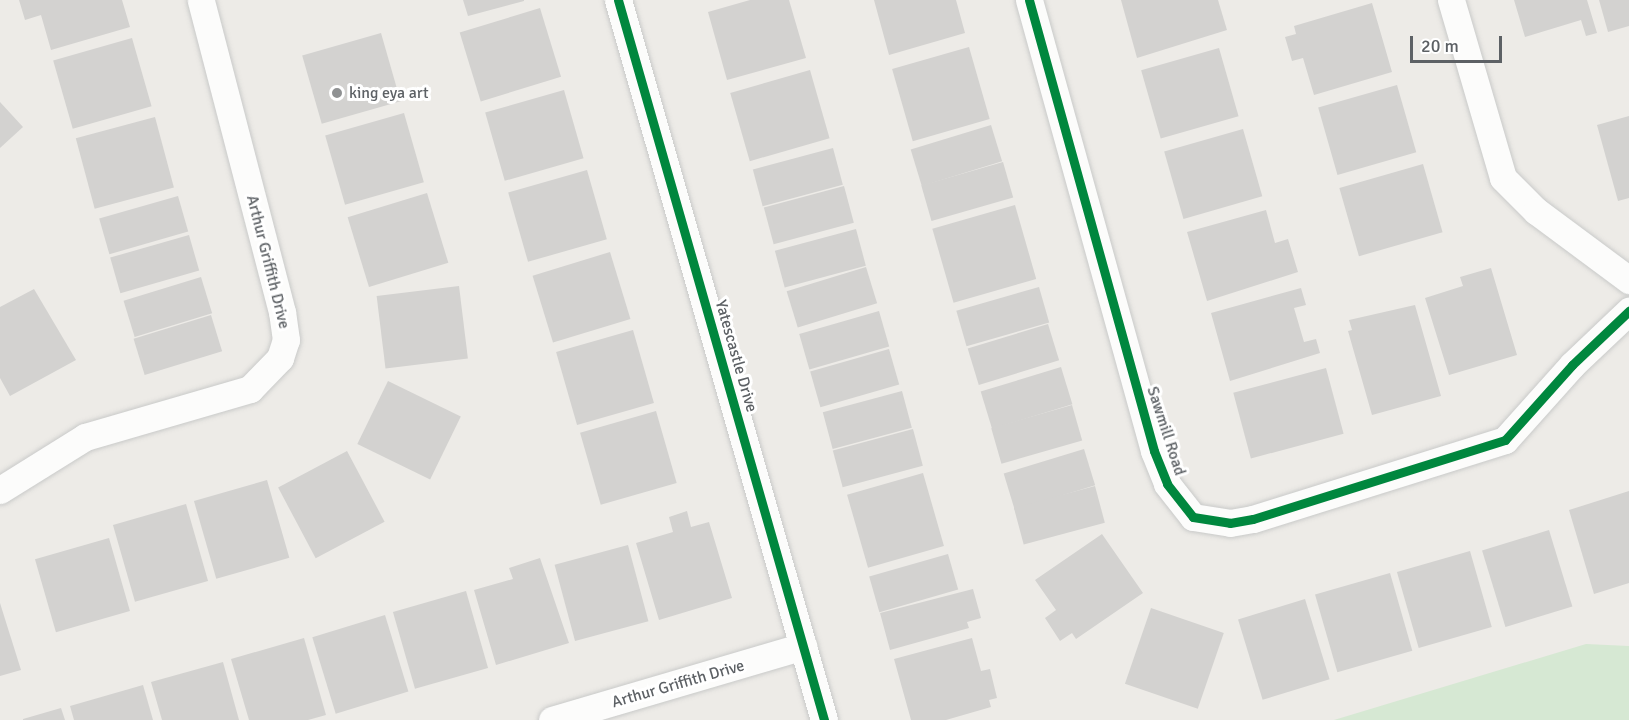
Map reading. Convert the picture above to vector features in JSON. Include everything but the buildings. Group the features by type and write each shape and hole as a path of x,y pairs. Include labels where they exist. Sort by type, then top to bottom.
{"street":[{"name":"Arthur Griffith Drive","path":"0,490 85,437 249,389 280,358 286,340 282,312 201,0"},
{"name":"Yatescastle Drive","path":"618,0 824,720"},
{"name":"Sawmill Road","path":"1029,0 1154,451 1167,484 1193,517 1230,523 1253,519 1504,440 1572,364 1629,310"},
{"path":"1451,0 1503,178 1536,212 1629,280"},
{"name":"Arthur Griffith Drive","path":"552,720 803,646"}],"green space":[{"path":"1586,644 1629,646 1629,720 1334,720"}],"cycle path":[{"path":"618,0 824,720"},
{"path":"1029,0 1154,451 1167,484 1193,517 1230,523 1253,519 1505,440 1572,365 1629,311"}],"place":[{"name":"king eya art","path":"337,93"}]}
